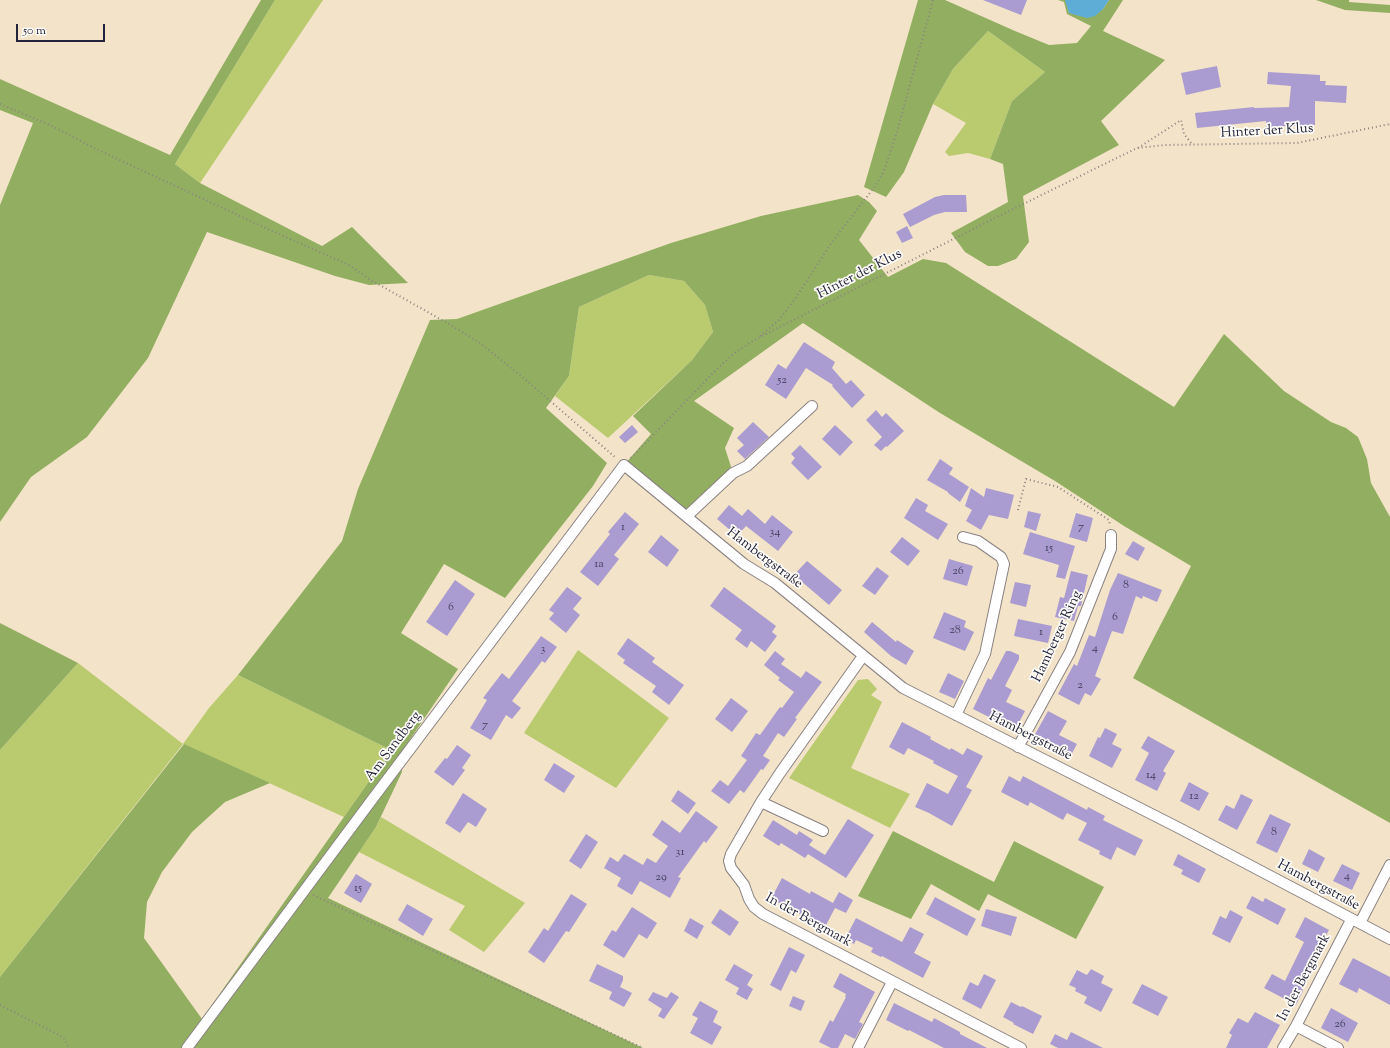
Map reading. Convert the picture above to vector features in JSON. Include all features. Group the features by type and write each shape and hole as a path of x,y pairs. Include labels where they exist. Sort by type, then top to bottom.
{"street":[{"path":"687,516 733,473 748,466 812,406"},
{"name":"Hambergstraße","path":"624,465 744,564 775,583 903,688 1174,826 1390,939"},
{"name":"Am Sandberg","path":"187,1048 624,465"},
{"name":"Hamberger Ring","path":"1018,747 1070,652 1111,548 1111,535"},
{"path":"956,715 986,654 1004,564 1001,557 978,541 963,537"},
{"name":"In der Bergmark","path":"863,656 761,802 736,843 729,861 731,868 744,885 749,899 754,907 763,914 1021,1048"},
{"path":"761,802 822,832"},
{"name":"In der Bergmark","path":"1283,1048 1390,865"},
{"path":"858,1048 892,982"},
{"path":"1296,1026 1338,1048"}],"path":[{"path":"756,339 779,320 795,299 832,242 876,185 884,171 897,132 933,0"},
{"path":"0,104 52,126 96,149 348,265 369,279 480,343 526,380 624,465"},
{"name":"Hinter der Klus","path":"624,465 718,368 733,354 756,339 1137,148 1181,120 1184,134 1192,144"},
{"name":"Hinter der Klus","path":"1137,148 1192,144 1297,143 1390,124"},
{"path":"1018,510 1026,479 1058,487 1109,520 1111,535"},
{"path":"304,891 643,1048"},
{"path":"0,1005 63,1037 69,1048"}],"green space":[{"path":"261,0 275,0 175,164 200,183 322,246 352,227 408,283 369,285 335,276 207,232 148,358 87,437 31,477 0,522 0,205 33,123 0,110 0,79 170,155"},
{"path":"275,0 323,0 200,183 175,164"},
{"path":"918,0 945,0 1049,45 1077,43 1091,26 1067,14 1064,2 1058,0 1066,0 1069,13 1103,9 1109,0 1123,0 1103,31 1165,60 1101,121 1119,145 1023,196 1029,242 1016,259 998,266 988,266 965,252 951,233 1008,202 1003,164 990,159 1012,101 1045,72 988,31 953,69 933,104 904,172 886,197 864,187"},
{"path":"1316,0 1349,0 1349,2 1390,5 1390,13 1345,10"},
{"path":"988,31 1045,72 1012,101 990,159 968,153 949,156 945,152 966,123 933,104 953,69"},
{"path":"858,195 869,202 877,211 859,240 888,277 923,259 946,263 1174,407 1224,334 1284,391 1331,422 1346,428 1358,437 1367,459 1371,483 1390,517 1390,823 1133,678 1191,566 1124,526 1055,481 940,413 803,323 694,401 734,428 725,448 733,473 687,516 624,465 651,434 633,416 692,360 713,332 705,305 684,281 649,275 579,307 569,376 546,408 607,463 593,486 505,598 444,564 401,633 458,669 400,754 402,772 376,827 328,898 643,1048 0,1048 0,977 184,744 270,783 225,802 192,832 162,872 147,902 144,938 202,1019 391,750 238,675 342,541 358,489 430,320 457,319 671,243 761,216"},
{"path":"649,275 684,281 705,305 713,332 692,360 608,438 555,396 569,376 579,307"},
{"path":"0,623 78,663 0,750"},
{"path":"578,650 669,718 616,788 524,733"},
{"path":"78,663 183,744 0,977 0,750"},
{"path":"238,675 391,750 344,817 183,744 209,708"},
{"path":"868,679 877,689 871,695 882,702 851,768 910,794 890,828 789,778 858,680"},
{"path":"381,817 525,903 484,952 449,930 465,906 359,852"},
{"path":"893,831 994,882 1014,841 1104,887 1076,939 988,894 979,911 931,884 911,919 858,896"}],"water":[{"path":"1065,0 1109,0 1103,9 1095,16 1087,18 1069,13"}],"building":[{"path":"983,0 1027,0 1021,15"},
{"path":"1217,66 1221,87 1186,95 1181,73"},
{"path":"1268,72 1320,75 1320,81 1326,81 1325,85 1347,86 1346,103 1315,101 1315,125 1266,127 1266,121 1197,128 1195,113 1254,107 1289,107 1291,86 1267,84"},
{"path":"944,195 966,195 967,212 945,212 934,215 910,227 903,214 935,197"},
{"path":"907,226 913,238 902,243 896,232"},
{"path":"804,342 835,362 832,368 846,384 851,380 865,395 852,408 832,386 833,385 806,368 786,399 765,385 778,364 786,369"},
{"path":"876,410 882,417 886,413 904,431 881,451 874,445 882,437 866,420"},
{"path":"753,422 769,437 745,459 737,451 744,445 737,438"},
{"path":"632,425 638,432 625,443 619,437"},
{"path":"835,425 853,442 840,456 822,439"},
{"path":"800,445 822,467 808,480 791,463 795,458 791,454"},
{"path":"940,459 953,468 949,474 969,487 960,502 948,492 927,480"},
{"path":"971,488 984,497 986,488 1014,495 1008,519 989,515 981,530 966,521 972,510 965,506"},
{"path":"916,498 928,505 925,511 948,524 938,540 904,518"},
{"path":"729,505 742,516 748,509 765,524 772,515 793,532 778,551 746,526 737,536 717,519"},
{"path":"1028,511 1041,514 1036,531 1024,527"},
{"path":"625,512 639,524 614,555 619,559 598,586 580,572 610,534 608,532"},
{"path":"1076,513 1093,518 1087,542 1069,537"},
{"path":"1030,532 1075,546 1065,579 1056,577 1059,565 1023,554"},
{"path":"661,535 679,550 667,567 648,552"},
{"path":"902,537 920,551 908,566 890,552"},
{"path":"1133,541 1145,548 1138,561 1125,554"},
{"path":"949,559 973,566 967,586 943,579"},
{"path":"807,561 842,590 829,605 794,575"},
{"path":"877,567 889,576 875,595 862,586"},
{"path":"1071,571 1088,575 1081,606 1078,606 1074,621 1055,617 1060,597 1064,598"},
{"path":"1118,573 1162,590 1157,602 1143,596 1142,599 1136,596 1123,634 1112,631 1095,676 1101,679 1091,696 1085,693 1079,705 1058,694 1074,664 1077,666 1089,635 1095,637 1110,590"},
{"path":"455,580 475,594 447,636 426,622"},
{"path":"1015,582 1031,585 1026,607 1010,603"},
{"path":"567,587 582,598 573,609 580,615 566,633 549,619 554,613 549,610"},
{"path":"724,587 776,626 772,632 777,636 765,652 751,641 747,648 735,639 742,630 710,606"},
{"path":"944,612 966,621 964,627 974,632 965,651 933,638"},
{"path":"1018,619 1052,626 1048,643 1014,636"},
{"path":"872,622 896,642 897,640 914,651 906,665 891,656 864,632"},
{"path":"541,636 557,647 545,663 542,661 512,701 521,708 512,719 506,715 491,740 470,728 487,700 483,698 502,673 509,679"},
{"path":"628,638 655,658 652,662 684,685 669,705 652,692 656,686 623,663 625,660 617,654"},
{"path":"775,651 785,659 781,664 801,678 806,671 822,682 795,718 797,719 784,737 778,733 763,756 770,760 763,770 761,769 744,793 740,790 729,804 711,791 720,780 728,786 747,760 741,756 756,733 760,735 780,707 782,708 794,692 778,680 780,678 764,665"},
{"path":"1006,651 1019,655 1019,659 1005,686 1012,690 1006,702 1025,711 1015,730 973,709 988,678 991,680"},
{"path":"948,673 964,681 955,699 939,692"},
{"path":"731,698 748,711 732,732 715,719"},
{"path":"1048,711 1067,721 1059,735 1077,744 1069,759 1033,738"},
{"path":"902,722 931,737 930,739 950,750 951,748 963,755 967,748 983,756 966,787 972,790 952,826 915,807 927,783 948,794 958,776 933,763 934,761 908,748 904,755 889,747"},
{"path":"1105,728 1117,734 1112,744 1122,749 1112,768 1089,756 1098,737 1100,738"},
{"path":"1148,736 1175,751 1163,771 1166,773 1157,791 1135,780 1149,753 1141,748"},
{"path":"457,745 471,755 462,768 465,770 453,786 434,772 445,758 447,759"},
{"path":"554,763 575,776 564,793 544,780"},
{"path":"1009,776 1020,782 1023,776 1087,810 1088,807 1105,816 1103,820 1143,840 1135,856 1117,847 1111,860 1099,854 1100,851 1078,840 1087,823 1067,813 1063,820 1030,802 1028,806 1001,792"},
{"path":"1189,782 1209,793 1199,811 1180,801"},
{"path":"678,790 696,803 688,814 671,801"},
{"path":"463,793 487,809 476,827 468,822 460,833 445,823"},
{"path":"1241,794 1253,800 1237,830 1218,820 1226,805 1234,809"},
{"path":"696,811 718,827 706,843 704,841 678,877 681,878 670,898 640,881 632,895 617,886 621,878 604,868 610,857 618,862 624,854 643,865 647,858 656,863 668,846 652,835 662,820 680,833"},
{"path":"1270,814 1291,824 1277,853 1256,843"},
{"path":"848,819 874,835 846,878 808,854 805,858 781,843 779,846 763,836 773,820 797,835 799,831 813,840 809,845 825,855"},
{"path":"586,834 598,842 581,869 569,861"},
{"path":"1309,849 1325,858 1318,872 1302,864"},
{"path":"1178,854 1206,869 1199,883 1181,874 1183,870 1173,865"},
{"path":"1342,864 1360,873 1352,890 1333,881"},
{"path":"356,874 372,884 361,903 344,893"},
{"path":"782,878 810,894 811,891 833,903 839,892 853,900 846,913 835,908 825,927 771,899"},
{"path":"571,894 587,904 569,932 566,931 544,963 528,952 544,928 548,931"},
{"path":"1252,896 1263,902 1265,898 1286,909 1278,925 1246,908"},
{"path":"935,897 976,919 967,936 926,914"},
{"path":"407,904 433,919 423,936 398,920"},
{"path":"632,907 657,923 647,939 639,934 624,958 603,945 612,930 616,932"},
{"path":"720,909 739,922 730,936 711,923"},
{"path":"986,909 1017,917 1011,936 981,926"},
{"path":"1230,910 1243,917 1230,943 1212,934 1220,916 1226,919"},
{"path":"1305,917 1329,930 1314,957 1317,959 1296,1005 1264,988 1272,974 1285,981 1304,942 1295,937"},
{"path":"690,918 704,926 697,939 684,931"},
{"path":"856,918 902,942 910,927 924,934 914,953 931,962 923,978 882,956 881,957 871,952 873,948 856,940 854,944 845,939"},
{"path":"789,947 805,955 796,973 791,970 781,991 770,985"},
{"path":"1353,958 1390,977 1390,1005 1359,988 1357,993 1339,984"},
{"path":"597,964 623,976 620,987 632,993 624,1007 609,999 612,992 589,981"},
{"path":"734,964 753,975 747,985 753,989 747,1000 736,994 739,988 725,980"},
{"path":"1091,969 1104,976 1101,983 1113,989 1101,1012 1084,1003 1087,997 1075,991 1076,988 1069,985 1077,970 1087,975"},
{"path":"840,973 875,992 859,1022 863,1024 855,1039 845,1034 838,1048 831,1048 819,1042 830,1020 833,1022 846,997 846,994 833,987"},
{"path":"984,974 996,980 981,1009 962,999 970,982 978,986"},
{"path":"1142,984 1168,997 1158,1016 1132,1003"},
{"path":"653,992 667,998 671,992 679,997 664,1019 658,1016 662,1009 648,1000"},
{"path":"793,996 805,1001 801,1011 789,1006"},
{"path":"700,1001 718,1011 713,1022 722,1027 712,1045 690,1033 698,1018 692,1015"},
{"path":"1011,1002 1042,1016 1033,1034 1003,1017"},
{"path":"894,1003 932,1022 934,1018 987,1048 944,1048 909,1030 908,1031 886,1020"},
{"path":"1331,1008 1358,1023 1348,1042 1321,1028"},
{"path":"1255,1012 1280,1025 1267,1048 1226,1048 1232,1035 1229,1033 1238,1018 1248,1023"},
{"path":"1071,1032 1103,1048 1058,1048 1050,1044 1055,1034 1067,1040"}]}
